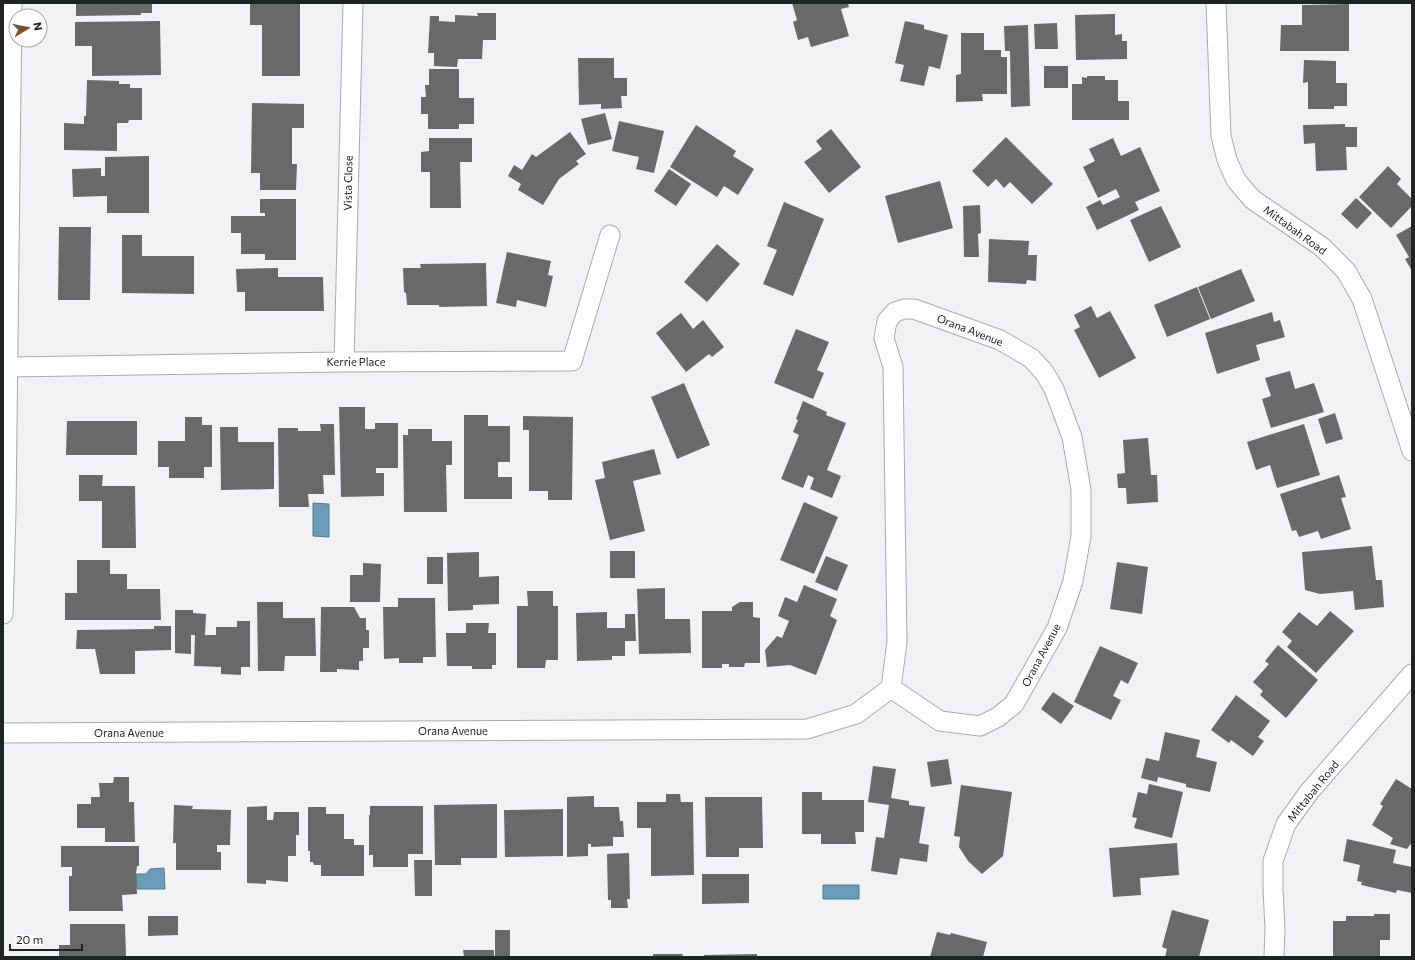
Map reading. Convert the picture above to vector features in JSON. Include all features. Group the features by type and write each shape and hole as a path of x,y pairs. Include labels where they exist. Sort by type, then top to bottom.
{"street":[{"path":"3,614 8,367 12,3"},
{"name":"Vista Close","path":"344,362 353,3"},
{"name":"Mittabah Road","path":"1216,3 1221,136 1236,180 1252,199 1322,247 1346,271 1362,299 1412,451"},
{"name":"Kerrie Place","path":"8,367 344,362 572,361 610,236"},
{"name":"Orana Avenue","path":"3,733 807,729 856,714 891,688 897,642 893,367 884,338 887,321 895,312 904,309 914,309 1000,340 1031,358 1044,372 1054,388 1072,437 1082,490 1082,536 1074,581 1057,628 1014,704 998,717 980,726 940,721 891,688"},
{"name":"Mittabah Road","path":"1274,957 1275,929 1273,861 1286,824 1309,792 1412,674"}],"water":[{"path":"313,503 329,504 329,537 313,536"},
{"path":"164,868 165,889 137,889 136,874 146,874 150,869"},
{"path":"823,885 859,885 859,899 823,899"}],"building":[{"path":"76,3 152,3 152,13 141,13 141,15 76,16"},
{"path":"250,3 300,3 300,76 262,76 262,25 250,25"},
{"path":"792,3 848,3 849,7 841,9 849,36 811,47 808,37 798,40 793,22 797,20"},
{"path":"1349,4 1349,51 1280,51 1281,25 1302,25 1302,5"},
{"path":"477,13 496,13 496,40 483,40 482,59 458,59 457,67 434,66 434,53 428,53 430,16 439,16 439,21 455,22 455,15 478,16"},
{"path":"1115,14 1115,35 1122,34 1122,41 1127,41 1127,59 1076,60 1075,15"},
{"path":"160,21 161,75 92,76 92,46 75,46 75,22"},
{"path":"905,21 924,25 924,29 948,35 940,69 929,66 924,86 900,81 904,65 895,63"},
{"path":"1057,23 1058,49 1035,49 1034,24"},
{"path":"1028,25 1030,106 1011,107 1010,51 1005,51 1004,26"},
{"path":"961,33 984,33 984,50 1001,50 1001,57 1007,57 1007,94 982,94 983,101 956,102 956,75 961,74"},
{"path":"578,58 614,58 614,78 627,78 627,96 621,96 622,108 601,109 601,104 579,105"},
{"path":"1304,60 1336,61 1336,83 1347,83 1347,106 1334,106 1334,109 1308,109 1308,82 1303,83"},
{"path":"1044,66 1068,66 1068,88 1044,88"},
{"path":"429,69 459,69 459,98 474,98 474,124 459,124 459,129 428,129 428,114 421,114 421,97 426,97 425,85 429,85"},
{"path":"1087,76 1105,76 1105,80 1118,80 1118,101 1129,101 1129,120 1072,120 1072,84 1082,84 1082,77 1087,78"},
{"path":"87,80 119,81 119,84 130,84 130,88 142,88 142,120 129,120 128,123 117,123 117,151 64,150 64,123 84,124 84,116 86,116"},
{"path":"252,103 304,104 304,128 292,128 292,164 297,164 296,190 260,190 260,173 251,173"},
{"path":"605,113 612,139 588,145 581,119"},
{"path":"619,121 664,131 654,173 636,169 639,157 612,151"},
{"path":"1345,124 1345,127 1357,127 1357,147 1346,147 1347,170 1316,171 1315,143 1304,144 1303,125"},
{"path":"696,125 736,151 733,156 754,169 738,195 724,186 717,197 670,167"},
{"path":"831,129 861,167 829,193 804,162 822,149 816,141"},
{"path":"570,132 586,154 576,161 579,164 559,179 543,205 518,190 521,184 508,176 514,165 522,170 532,154 536,157"},
{"path":"1006,137 1053,184 1032,204 1010,182 1004,188 996,179 988,187 972,171"},
{"path":"429,138 472,138 472,162 460,162 461,208 430,208 430,172 421,172 421,152 429,151"},
{"path":"1113,138 1121,156 1140,147 1160,191 1135,202 1139,210 1097,230 1086,207 1100,200 1103,205 1120,197 1116,189 1098,198 1083,167 1095,161 1089,149"},
{"path":"149,156 149,213 107,213 107,196 73,197 72,169 101,168 101,176 105,176 105,157"},
{"path":"1388,166 1401,179 1397,184 1412,199 1412,206 1391,228 1359,197"},
{"path":"669,169 691,184 676,206 654,191"},
{"path":"940,181 953,228 898,243 885,196"},
{"path":"1356,198 1372,213 1357,229 1341,214"},
{"path":"260,199 296,199 296,260 265,260 265,254 241,254 241,233 231,233 231,216 265,216 265,213 260,213"},
{"path":"784,202 824,219 793,296 763,284 777,250 767,246"},
{"path":"980,205 981,233 978,234 979,257 964,257 963,206"},
{"path":"1161,206 1181,247 1149,262 1130,220"},
{"path":"1412,226 1412,271 1405,259 1409,257 1396,235"},
{"path":"59,227 91,227 90,300 58,300"},
{"path":"122,235 142,235 142,256 194,256 194,294 122,293"},
{"path":"989,239 1029,241 1028,255 1037,255 1036,281 1027,280 1026,284 988,282"},
{"path":"717,244 740,264 707,302 684,282"},
{"path":"507,252 551,261 548,275 553,276 546,307 517,300 516,307 496,303"},
{"path":"486,263 487,306 439,307 439,305 407,305 406,293 404,292 403,268 421,268 420,264"},
{"path":"278,268 278,277 323,277 324,311 245,311 245,292 237,292 236,269"},
{"path":"1241,269 1255,301 1211,319 1198,287"},
{"path":"1197,287 1210,319 1167,337 1154,305"},
{"path":"1091,306 1097,318 1110,311 1136,358 1099,378 1074,330 1080,327 1074,315"},
{"path":"1272,312 1274,322 1280,320 1285,337 1256,345 1260,360 1217,374 1205,333"},
{"path":"681,313 693,329 703,320 724,347 712,357 709,354 686,372 656,333"},
{"path":"796,329 829,342 817,370 824,373 813,399 774,383"},
{"path":"1290,371 1295,389 1314,383 1324,412 1271,428 1262,399 1271,396 1265,378"},
{"path":"684,383 710,445 677,459 651,397"},
{"path":"803,401 827,412 826,415 846,423 827,470 841,476 832,498 810,489 814,478 808,475 803,488 781,479 799,435 793,432"},
{"path":"339,407 365,407 365,429 375,429 375,423 398,423 398,468 376,468 376,473 384,473 384,496 341,497"},
{"path":"1335,413 1343,439 1326,444 1318,419"},
{"path":"464,415 488,415 488,426 510,426 510,462 498,462 498,477 512,477 512,499 464,499"},
{"path":"523,416 573,417 572,500 548,500 548,491 529,491 529,430 523,430"},
{"path":"185,417 202,417 202,425 212,425 212,467 204,467 204,478 169,478 169,467 158,467 158,441 185,441"},
{"path":"67,421 137,421 137,455 66,455"},
{"path":"320,424 334,424 335,475 323,475 324,494 308,494 309,507 279,507 278,428 298,428 298,431 321,431"},
{"path":"1304,424 1320,475 1277,488 1270,465 1256,470 1247,442"},
{"path":"220,427 238,427 238,442 274,442 274,489 221,490"},
{"path":"408,429 432,429 432,441 452,441 452,465 446,465 447,512 404,512 403,435 408,435"},
{"path":"1148,438 1151,475 1157,475 1158,502 1127,504 1126,488 1118,488 1117,474 1125,473 1123,440"},
{"path":"654,449 661,474 633,481 645,531 610,540 595,480 605,478 602,462"},
{"path":"79,475 103,475 102,486 135,486 136,548 102,548 102,501 79,501"},
{"path":"1339,475 1346,497 1341,498 1351,529 1321,539 1318,531 1299,537 1296,530 1292,531 1280,494"},
{"path":"804,502 838,517 814,574 780,560"},
{"path":"1372,546 1376,580 1382,580 1384,607 1355,610 1353,591 1320,594 1305,590 1302,552"},
{"path":"610,551 635,551 635,578 610,578"},
{"path":"479,552 479,577 499,576 499,604 473,605 473,610 448,611 447,553"},
{"path":"826,556 848,565 837,591 815,582"},
{"path":"427,557 443,557 443,584 427,584"},
{"path":"77,560 110,560 110,574 127,574 127,589 160,589 161,620 65,620 65,593 77,593"},
{"path":"1117,562 1148,567 1142,614 1110,609"},
{"path":"363,563 381,564 380,602 350,602 350,575 363,575"},
{"path":"804,585 837,599 830,616 837,620 816,675 790,665 767,667 765,650 777,636 782,638 789,621 778,616 785,597 797,602"},
{"path":"665,588 665,619 690,619 691,653 639,654 637,589"},
{"path":"527,591 553,591 553,606 558,606 558,660 546,660 545,668 517,668 517,606 528,606"},
{"path":"398,598 435,598 436,657 423,657 423,663 399,663 399,658 384,659 383,607 398,607"},
{"path":"257,602 283,602 283,618 315,618 316,656 285,656 284,671 258,671"},
{"path":"740,602 753,602 753,617 760,618 760,663 745,663 744,667 729,667 729,664 722,664 722,668 702,668 702,611 732,611 732,607"},
{"path":"321,607 354,607 360,618 366,618 366,630 369,630 369,648 363,648 363,661 359,661 359,670 337,669 337,672 320,672"},
{"path":"175,610 193,610 193,613 206,614 205,635 216,635 216,627 237,627 237,621 250,621 250,667 241,667 241,675 221,674 221,667 194,666 195,635 191,635 191,654 175,653"},
{"path":"1330,611 1354,631 1316,673 1287,647 1292,641 1282,632 1299,612 1317,626"},
{"path":"607,612 607,628 625,628 625,614 635,614 636,641 625,641 625,656 612,656 612,660 577,661 576,613"},
{"path":"466,623 489,623 488,633 496,633 496,665 492,665 492,669 472,669 472,666 447,666 446,633 466,633"},
{"path":"154,626 171,626 171,650 135,651 135,674 100,674 95,649 76,649 77,630 154,629"},
{"path":"1278,645 1318,680 1286,718 1260,695 1263,691 1253,682 1269,664 1265,661"},
{"path":"1100,646 1138,663 1128,684 1121,680 1113,696 1121,700 1111,720 1074,702"},
{"path":"1053,692 1074,706 1061,724 1041,709"},
{"path":"1236,695 1270,721 1258,737 1264,741 1253,756 1231,740 1229,743 1211,730"},
{"path":"1165,732 1200,740 1196,757 1217,762 1210,792 1186,787 1186,784 1158,777 1157,782 1141,778 1146,758 1159,761"},
{"path":"948,759 952,784 931,787 927,762"},
{"path":"873,766 896,769 891,798 909,801 909,805 925,807 919,843 929,845 927,862 900,858 897,875 871,871 876,837 884,838 889,805 868,802"},
{"path":"114,777 129,777 129,802 134,802 135,842 105,842 105,828 77,828 77,804 91,804 91,797 100,797 99,783 113,783"},
{"path":"1396,779 1412,789 1412,842 1407,849 1390,844 1393,838 1372,825 1383,806 1380,804"},
{"path":"1149,784 1183,792 1172,838 1134,828 1137,818 1132,817 1138,792 1147,794"},
{"path":"961,785 1012,792 1003,856 982,874 968,861 959,847 960,837 954,836"},
{"path":"802,792 822,792 822,800 864,800 864,832 855,832 856,844 821,844 821,834 802,834"},
{"path":"666,794 680,794 681,802 693,802 694,875 651,876 651,828 637,828 637,802 666,802"},
{"path":"594,796 594,807 619,807 620,821 623,821 624,837 613,837 613,846 591,847 591,844 588,844 588,856 567,857 567,797"},
{"path":"705,797 762,797 763,848 739,848 739,857 706,857"},
{"path":"497,804 497,858 461,858 461,865 435,865 434,805"},
{"path":"174,805 193,806 192,809 231,810 230,845 217,845 217,852 221,852 221,870 176,870 176,843 173,843"},
{"path":"267,806 267,820 273,820 274,812 299,812 299,835 296,835 296,856 288,856 288,882 266,880 266,884 247,883 247,807"},
{"path":"370,806 423,806 423,854 408,854 408,867 373,867 373,855 369,855"},
{"path":"308,807 326,807 326,814 344,814 344,839 354,839 354,845 364,845 364,876 321,876 321,865 314,865 313,862 310,862 310,851 308,851"},
{"path":"563,809 563,856 505,857 504,810"},
{"path":"1347,839 1396,850 1393,863 1412,867 1412,893 1397,890 1396,893 1361,885 1362,882 1357,881 1360,865 1343,861"},
{"path":"1177,843 1179,875 1140,878 1141,895 1113,897 1109,848"},
{"path":"61,846 139,846 139,866 137,866 136,874 137,894 122,895 123,911 69,911 69,876 72,876 72,867 61,867"},
{"path":"629,853 630,899 627,899 628,908 611,908 611,900 608,900 607,854"},
{"path":"414,860 432,860 432,896 415,896"},
{"path":"702,874 749,874 749,903 702,904"},
{"path":"1172,910 1209,920 1199,957 1165,957 1167,949 1162,947"},
{"path":"1374,914 1390,914 1390,940 1380,940 1380,957 1333,957 1333,921 1346,921 1346,916 1374,916"},
{"path":"148,916 178,916 178,935 148,936"},
{"path":"70,924 125,924 126,957 59,957 59,945 70,945"},
{"path":"495,930 510,930 510,957 495,957"},
{"path":"937,932 950,935 951,933 987,942 983,957 930,957"},
{"path":"463,950 494,950 494,957 464,957"},
{"path":"653,954 683,954 682,957 653,957"},
{"path":"757,954 757,957 704,957 704,955"}]}
